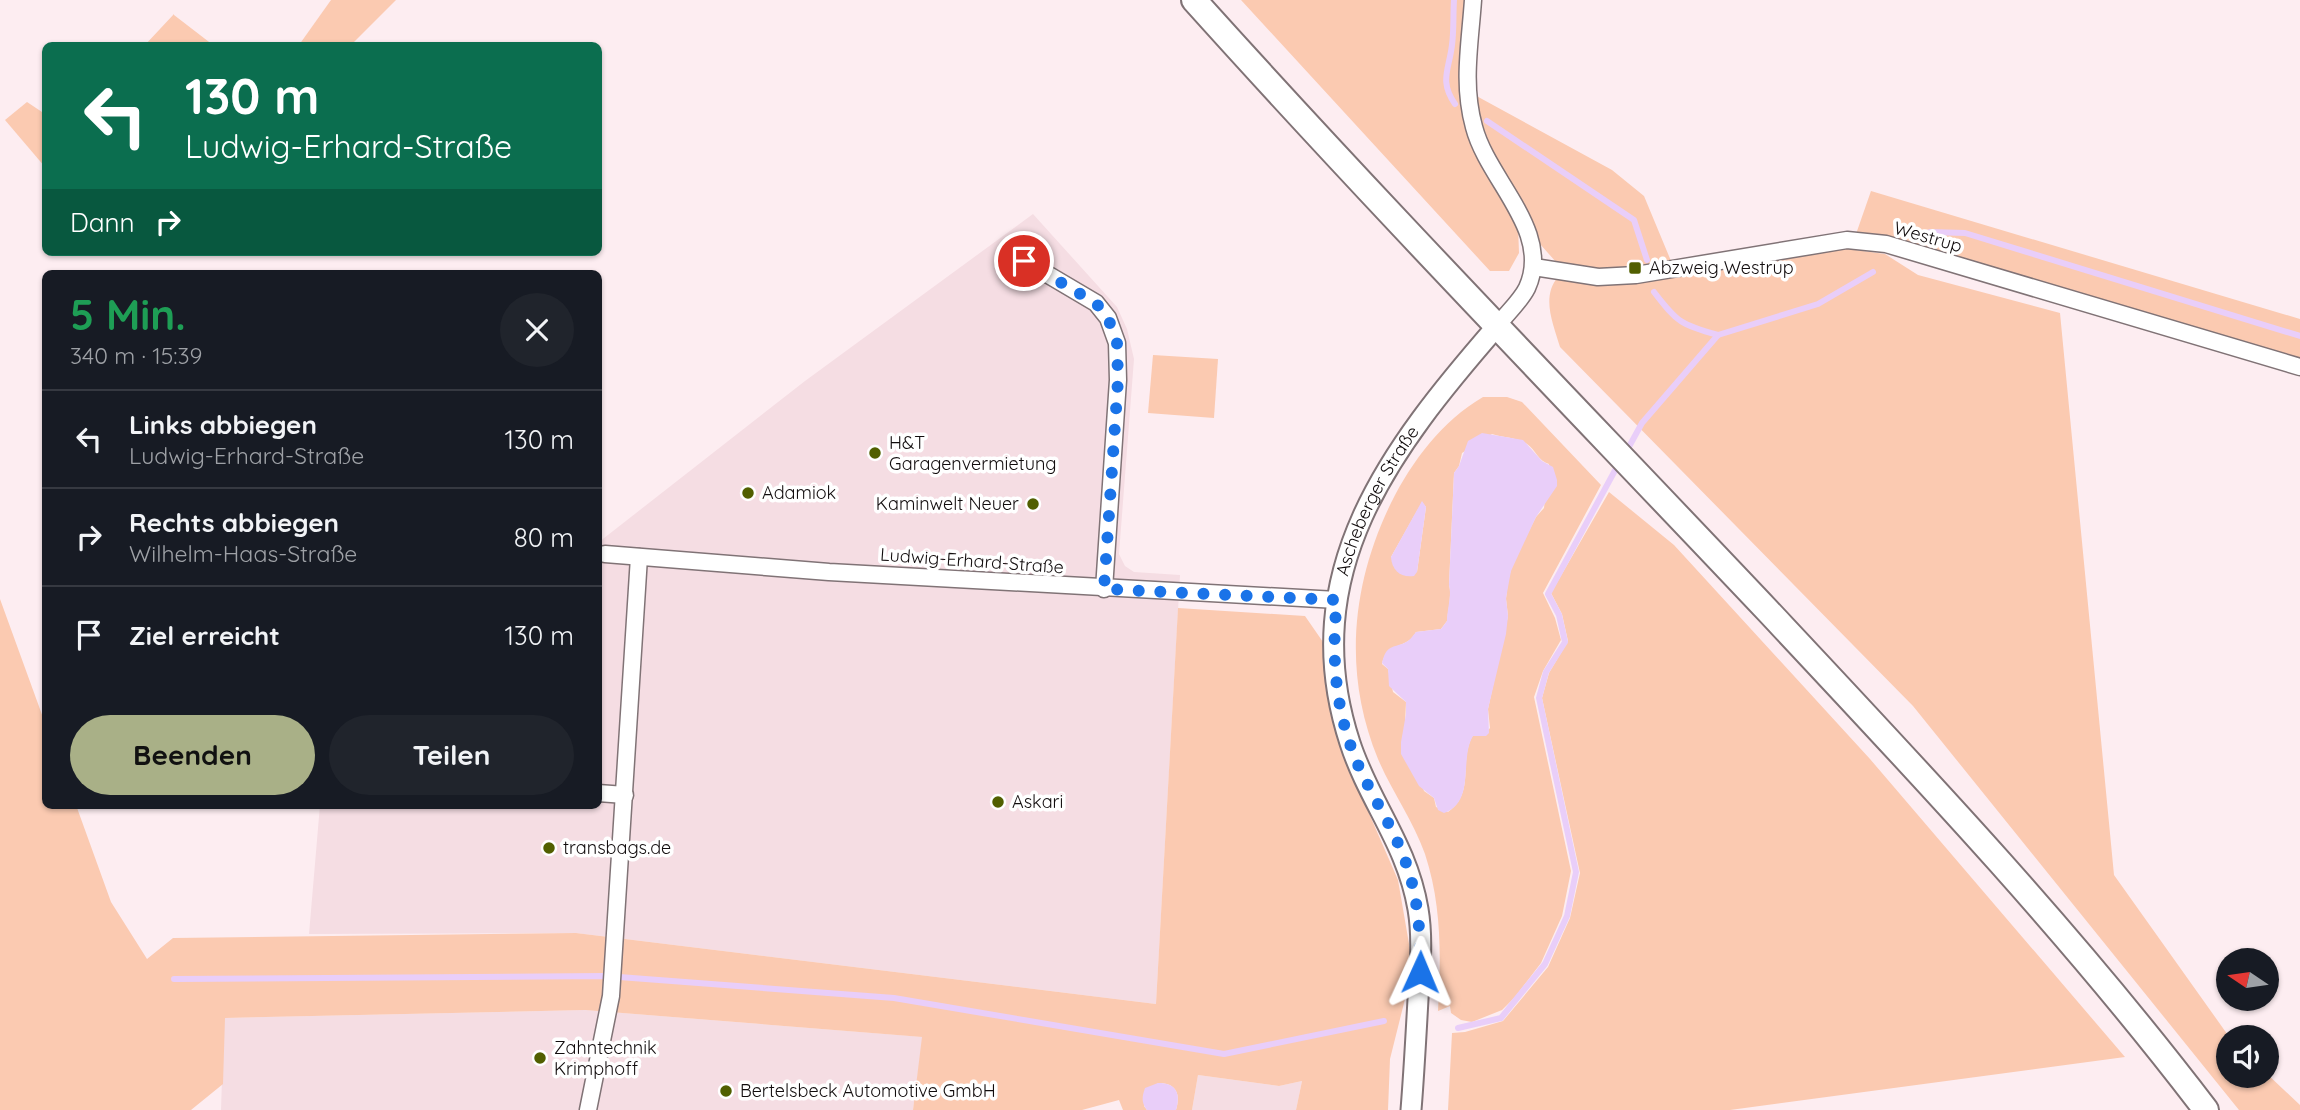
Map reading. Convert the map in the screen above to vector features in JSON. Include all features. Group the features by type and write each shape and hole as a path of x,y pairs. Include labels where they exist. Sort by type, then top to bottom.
{"main road":[{"path":"1194,0 1346,166 1881,732 2072,946 2206,1110"}],"street":[{"path":"1473,0 1466,93 1474,130 1488,164 1524,221 1533,246 1534,267 1526,290 1497,326"},
{"name":"Westrup","path":"1534,267 1598,277 1636,275 1847,240 1886,244 2300,367"},
{"path":"1024,261 1096,303 1108,318 1117,343 1118,380 1104,589"},
{"name":"Ascheberger Straße","path":"1411,1110 1420,972 1419,911 1404,857 1364,778 1350,745 1343,719 1335,667 1337,600 1352,541 1383,475 1430,405 1497,326"},
{"name":"Ludwig-Erhard-Straße","path":"605,554 829,572 1337,600"},
{"path":"589,1110 611,996 639,557"},
{"path":"602,793 625,795"}],"shaded area":[{"path":"331,0 396,0 354,42 301,42"},
{"path":"1241,0 1467,0 1460,92 1518,226 1519,253 1509,271 1490,271"},
{"path":"174,14 209,42 148,42"},
{"path":"1471,93 1612,170 1644,196 1671,261 1595,270 1556,262 1540,244 1531,217 1494,162"},
{"path":"27,102 42,112 42,163 5,120"},
{"path":"1871,191 2300,319 2300,363 1856,234"},
{"path":"1033,214 1117,307 1127,329 1134,359 1119,554 1125,566 1134,572 1180,575 1156,1004 576,933 309,934 320,809 602,809 602,540 805,381"},
{"path":"1841,248 1885,254 1918,275 2060,313 2114,875 2221,1025 2216,1025 2216,1081 1913,706 1560,347 1549,302 1550,293 1558,277"},
{"path":"1153,355 1218,359 1214,418 1148,413"},
{"path":"1483,397 1507,397 1522,402 1601,485 1543,593 1555,618 1561,640 1543,671 1534,697 1571,871 1562,916 1541,963 1515,997 1502,1010 1472,1022 1461,1020 1451,1013 1450,1006 1438,1011 1439,932 1431,873 1409,818 1378,759 1367,727 1356,662 1356,630 1367,566 1391,503 1408,472 1430,443 1468,407","holes":["1492,434 1523,442 1549,464 1544,508 1536,517 1513,562 1508,581 1508,616 1488,709 1490,728 1483,736 1473,735 1467,755 1462,795 1448,812 1436,807 1434,798 1424,791 1405,723 1406,702 1393,692 1388,669 1382,664 1389,651 1409,640 1416,632 1441,629 1447,621 1454,473 1462,453","1422,502 1426,507 1417,572 1391,557"]},
{"path":"1482,433 1523,440 1542,461 1553,467 1557,486 1536,517 1511,571 1506,598 1506,634 1488,709 1489,733 1486,736 1473,736 1467,756 1464,790 1454,807 1444,813 1438,810 1434,798 1419,786 1401,754 1406,702 1389,686 1388,669 1382,663 1389,649 1409,641 1416,632 1441,629 1447,621 1454,473 1468,441"},
{"path":"1609,492 1674,545 1870,759 2125,1057 1730,1110 1448,1110 1452,1033 1503,1021 1548,967 1570,918 1580,873 1542,698 1549,673 1568,641 1562,614 1551,593"},
{"path":"1422,501 1426,507 1417,572 1414,576 1405,576 1395,570 1391,557"},
{"path":"0,599 42,715 42,809 77,809 111,902 147,959 173,938 576,933 1156,1004 1178,608 1305,616 1323,642 1328,693 1338,742 1398,880 1413,967 1390,1059 1388,1110 1296,1110 1302,1081 1279,1086 1198,1075 1192,1110 1176,1110 1176,1090 1164,1083 1158,1083 1144,1106 1147,1110 1123,1110 1119,1100 1082,1110 913,1110 922,1037 585,1010 225,1018 223,1084 191,1110 0,1110"},
{"path":"585,1010 923,1037 913,1110 221,1110 224,1018"},
{"path":"1198,1075 1279,1086 1302,1081 1296,1110 1192,1110"},
{"path":"1164,1083 1176,1090 1176,1110 1147,1110 1145,1107 1145,1088"},
{"path":"2279,1085 2300,1105 2300,1110 2239,1110 2221,1088 2279,1088"}],"waterway":[{"path":"1454,0 1453,39 1446,82 1455,104"},
{"path":"1487,121 1634,220 1647,260"},
{"path":"1917,237 1930,232 1965,233 2300,336"},
{"path":"1625,454 1642,423 1718,335 1818,304 1873,272"},
{"path":"1654,292 1681,321 1718,335"},
{"path":"1458,1028 1501,1018 1545,964 1567,916 1576,872 1539,698 1546,672 1565,642 1559,615 1548,594 1619,463"},
{"path":"174,979 606,976 894,998 1224,1054 1384,1021"}],"place":[{"name":"Abzweig Westrup","path":"1635,268"},
{"name":"H&T Garagenvermietung","path":"875,453"},
{"name":"Adamiok","path":"748,493"},
{"name":"Kaminwelt Neuer","path":"1033,504"},
{"name":"Askari","path":"998,802"},
{"name":"transbags.de","path":"549,848"},
{"name":"Zahntechnik Krimphoff","path":"540,1058"},
{"name":"Bertelsbeck Automotive GmbH","path":"726,1091"}],"route":[{"path":"1024,261 1096,303 1108,318 1117,343 1118,380 1104,589 1337,600 1335,667 1343,719 1350,745 1364,778 1396,839 1412,881 1419,911 1420,972"}]}
